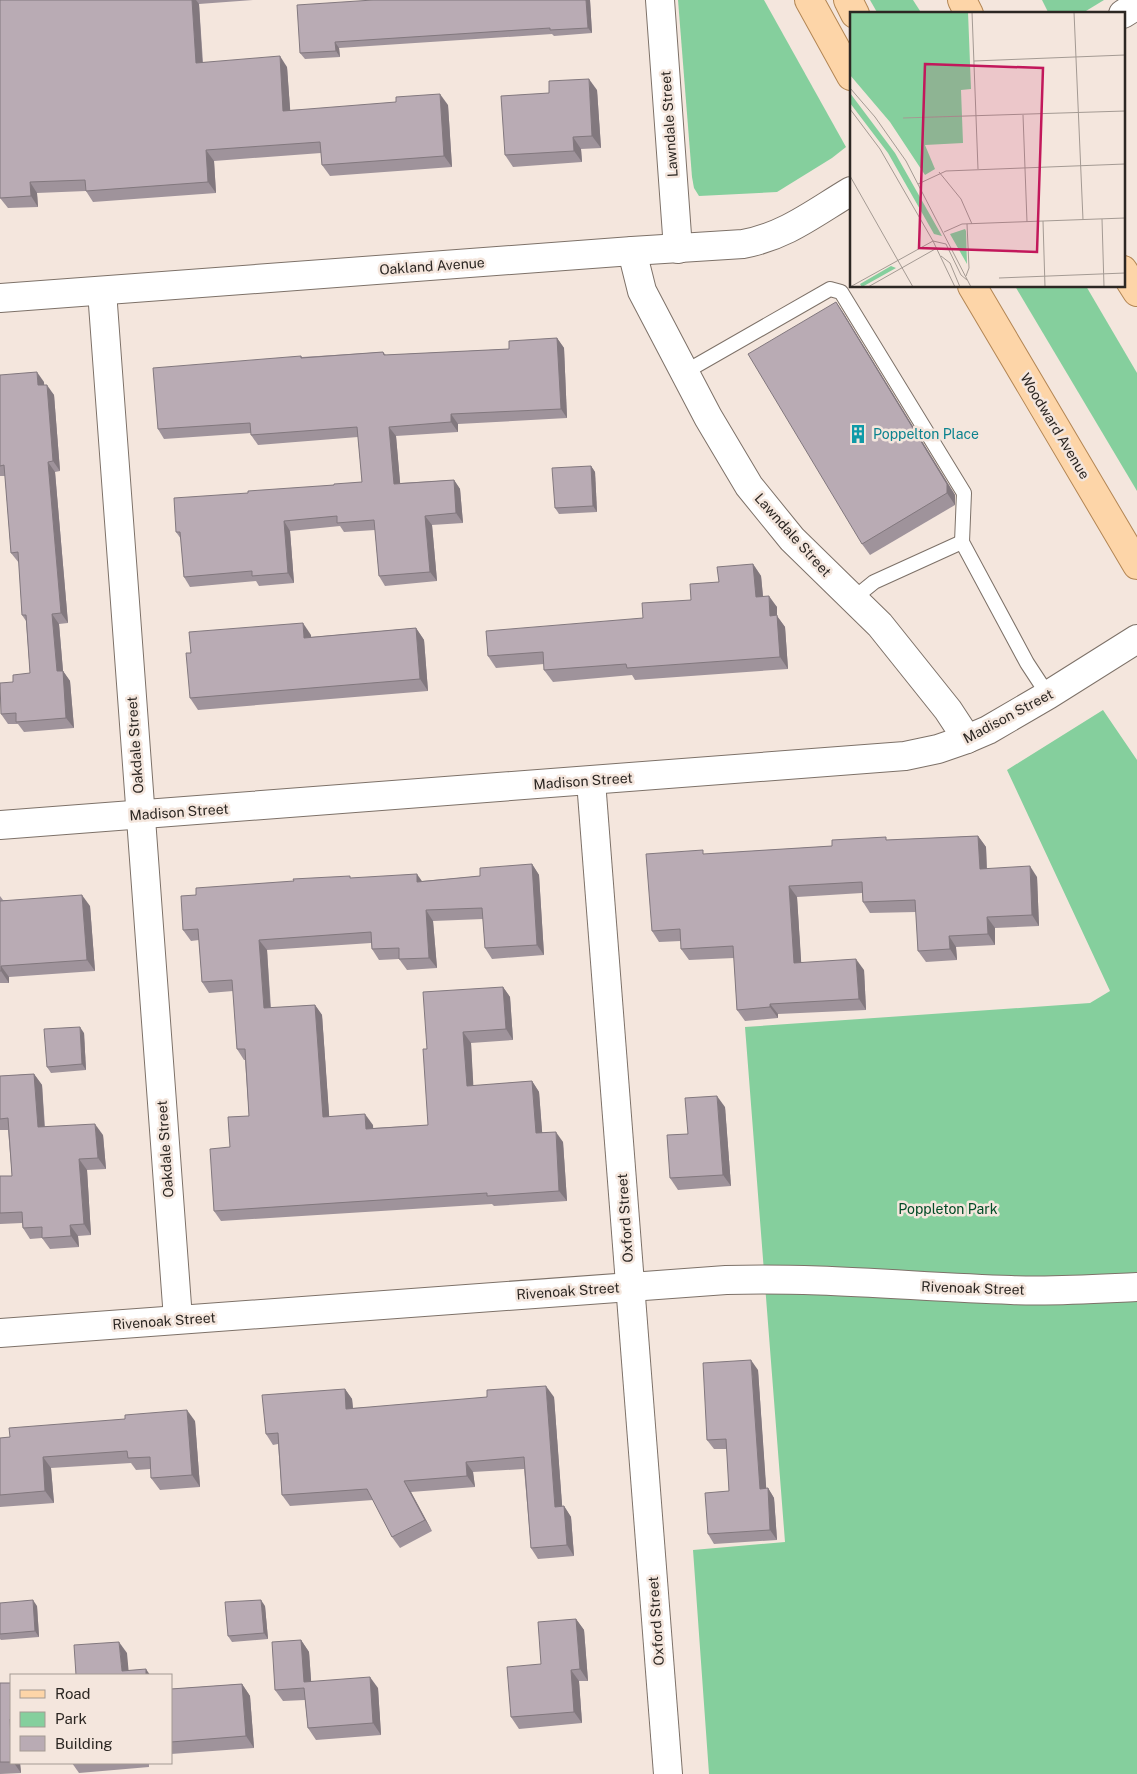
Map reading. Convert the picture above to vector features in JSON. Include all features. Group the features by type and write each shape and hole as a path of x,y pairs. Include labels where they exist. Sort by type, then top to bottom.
{"main road":[{"path":"809,0 850,74"},
{"path":"848,0 854,12"},
{"path":"1124,272 1137,292"},
{"name":"Woodward Avenue","path":"973,288 1137,565"}],"street":[{"name":"Lawndale Street","path":"660,0 678,249"},
{"path":"1124,13 1137,6"},
{"name":"Oakland Avenue","path":"0,298 632,251 728,246 764,239 785,231 850,192"},
{"name":"Lawndale Street","path":"632,251 642,291 708,417 749,486 792,539 880,625 948,710 967,739"},
{"name":"Oakdale Street","path":"102,291 178,1320"},
{"name":"Madison Street","path":"0,825 905,756 938,749 967,739 1011,718 1137,639"},
{"name":"Oxford Street","path":"591,781 668,1774"},
{"name":"Rivenoak Street","path":"0,1333 630,1286 765,1279 1012,1290 1081,1290 1137,1287"}],"lane":[{"path":"685,372 830,289 841,292 964,494 962,542 1027,663 1048,695"},
{"path":"853,599 874,582 962,542"}],"green space":[{"path":"678,0 764,0 846,147 832,158 777,192 699,196 694,188 692,177"},
{"path":"870,0 913,0 921,12 877,12"},
{"path":"1042,0 1104,0 1084,12 1048,12"},
{"path":"1016,288 1087,288 1137,373 1137,491"},
{"name":"Poppleton Park","path":"1103,710 1137,760 1137,1774 709,1774 693,1550 785,1542 745,1027 1090,1003 1110,991 1007,770"}],"building":[{"path":"0,0 192,0 196,63 280,56 283,111 396,102 396,97 440,94 444,156 322,165 320,142 206,150 208,182 86,191 85,180 30,182 31,196 0,198"},
{"path":"373,0 586,0 588,28 550,30 550,28 335,42 336,51 300,53 297,5"},
{"path":"589,79 592,136 573,137 574,151 505,155 501,96 549,93 549,81"},
{"name":"Poppelton Place","path":"836,302 947,484 947,493 862,544 748,354"},
{"path":"557,338 561,409 451,414 451,422 389,427 394,484 454,480 456,513 425,516 430,572 379,576 374,520 337,523 337,516 284,521 288,573 252,576 252,571 184,577 180,532 176,532 174,498 362,482 357,427 251,435 250,423 158,429 153,368 301,356 301,358 383,352 384,355 509,349 509,341"},
{"path":"37,372 38,385 47,385 53,461 48,462 61,613 52,614 57,671 63,671 66,718 16,722 16,713 1,714 0,683 13,682 13,675 30,673 26,615 22,615 18,552 11,553 4,465 0,466 0,375"},
{"path":"591,466 593,506 555,508 552,468"},
{"path":"753,564 756,597 769,596 770,616 777,615 780,657 627,668 626,664 544,670 543,652 488,656 486,631 643,618 642,603 691,600 690,584 719,582 717,567"},
{"path":"303,623 304,638 416,628 420,679 190,698 186,653 191,653 189,632"},
{"path":"978,836 980,869 1030,866 1032,915 987,917 988,934 949,936 950,949 918,951 915,900 863,902 862,882 789,886 794,963 856,959 859,999 770,1004 770,1007 737,1010 733,946 681,949 680,929 652,931 646,854 703,850 703,854 832,846 832,840 886,837 886,840"},
{"path":"532,864 537,945 485,948 482,908 426,910 429,958 399,959 399,948 372,949 371,932 259,940 264,1008 315,1005 323,1117 365,1114 366,1129 428,1125 423,1049 427,1049 423,992 503,987 506,1029 463,1032 467,1086 532,1081 536,1133 556,1132 559,1191 487,1196 487,1193 214,1211 210,1149 230,1147 228,1117 249,1116 245,1049 237,1049 232,980 202,982 198,929 183,930 181,896 196,895 196,888 294,881 293,879 417,874 417,882 480,876 480,868"},
{"path":"82,895 87,960 1,966 0,971 0,901"},
{"path":"80,1027 82,1064 47,1067 44,1029"},
{"path":"34,1074 38,1127 95,1124 98,1158 79,1159 84,1224 70,1225 71,1236 42,1238 42,1227 23,1228 22,1212 0,1213 0,1176 12,1176 8,1118 0,1119 0,1076"},
{"path":"717,1096 723,1175 670,1178 667,1135 688,1134 685,1098"},
{"path":"751,1360 760,1489 768,1488 770,1530 708,1534 705,1493 729,1491 726,1439 707,1440 703,1363"},
{"path":"546,1386 555,1507 564,1506 567,1545 531,1548 524,1457 466,1462 467,1476 404,1481 425,1520 392,1537 367,1489 282,1495 278,1433 266,1434 262,1395 345,1389 346,1409 487,1397 487,1390"},
{"path":"187,1410 192,1475 151,1478 150,1457 128,1458 127,1451 43,1457 45,1491 0,1495 0,1438 10,1437 9,1428 125,1419 125,1415"},
{"path":"33,1600 35,1631 0,1634 0,1603"},
{"path":"261,1600 264,1633 228,1636 225,1602"},
{"path":"576,1619 580,1669 571,1670 574,1712 511,1717 507,1667 541,1664 538,1622"},
{"path":"301,1640 304,1682 370,1677 373,1723 308,1728 304,1688 275,1690 272,1642"},
{"path":"119,1642 122,1671 146,1669 146,1674 76,1674 74,1645"},
{"path":"0,1683 10,1683 10,1762 0,1762"},
{"path":"242,1684 246,1736 172,1742 172,1689"}],"place":[{"name":"Poppelton Place","path":"858,434"}]}
